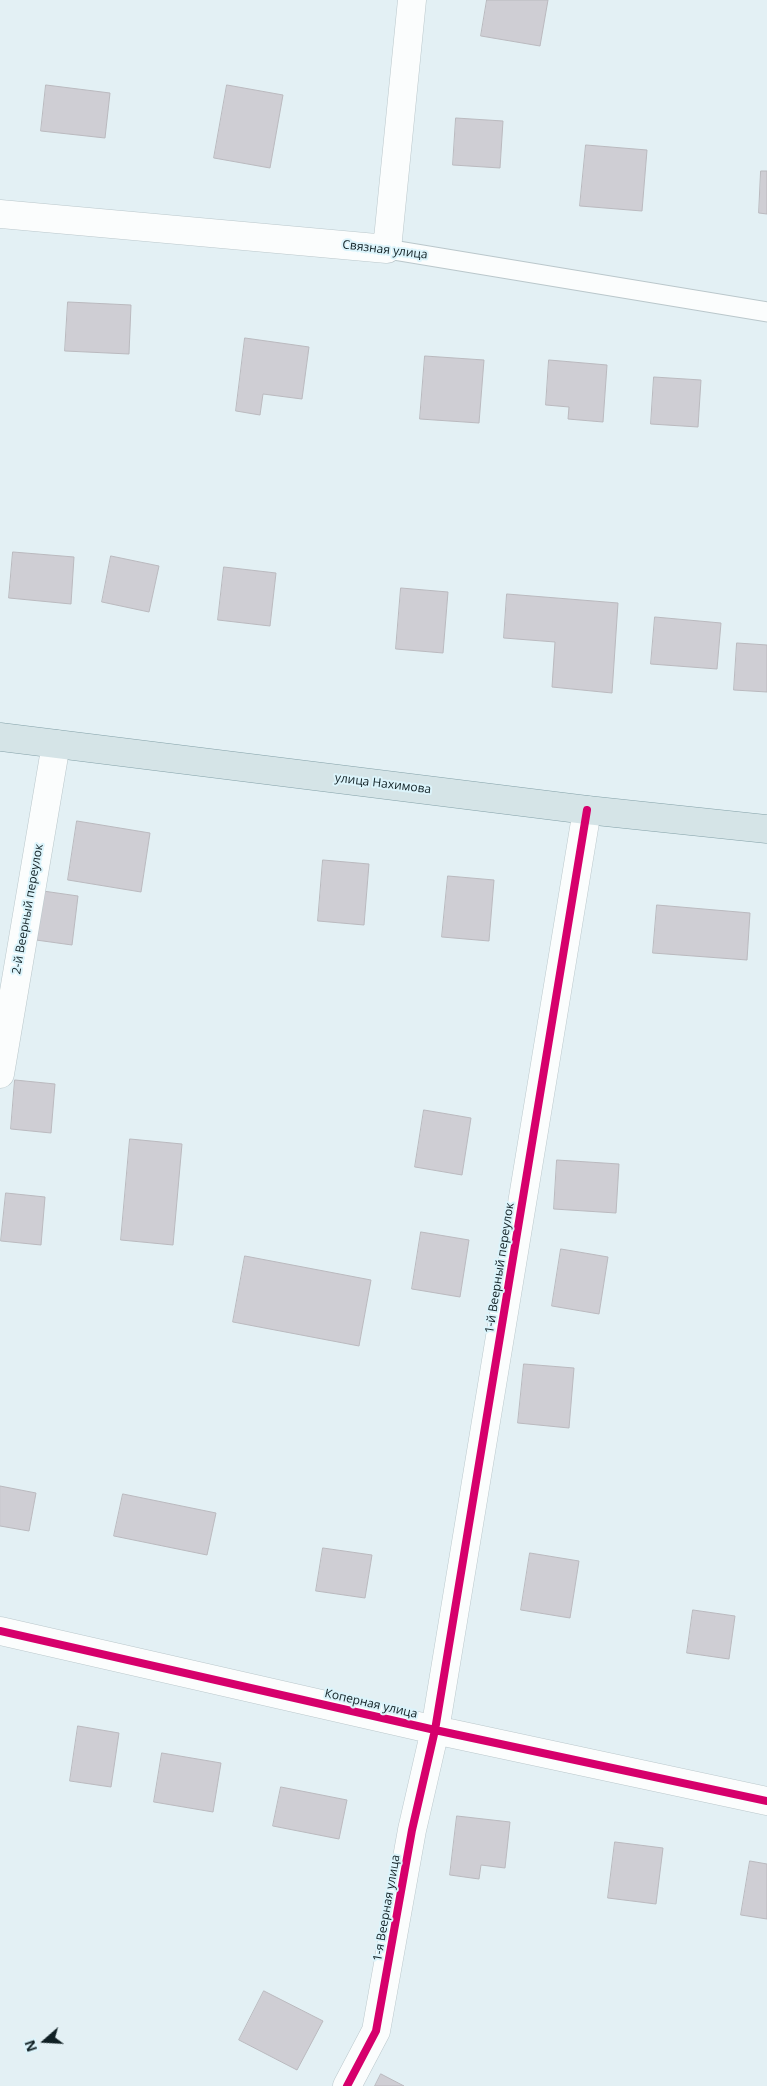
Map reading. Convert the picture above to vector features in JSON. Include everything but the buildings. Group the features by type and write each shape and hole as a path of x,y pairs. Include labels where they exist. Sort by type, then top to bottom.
{"main road":[{"name":"улица Нахимова","path":"0,738 587,810 767,829"}],"street":[{"path":"386,249 412,0"},
{"name":"Связная улица","path":"0,214 386,249"},
{"name":"2-й Веерный переулок","path":"0,1074 56,744"},
{"name":"1-й Веерный переулок","path":"436,1730 587,810"},
{"name":"Коперная улица","path":"0,1631 436,1730 767,1801"},
{"name":"1-я Веерная улица","path":"347,2086 376,2031 412,1830 436,1730"}],"lane":[{"name":"Связная улица","path":"386,249 767,312"}],"cycle path":[{"path":"347,2086 376,2031 412,1830 435,1730 587,810"},
{"path":"0,1631 435,1730 767,1801"}]}
